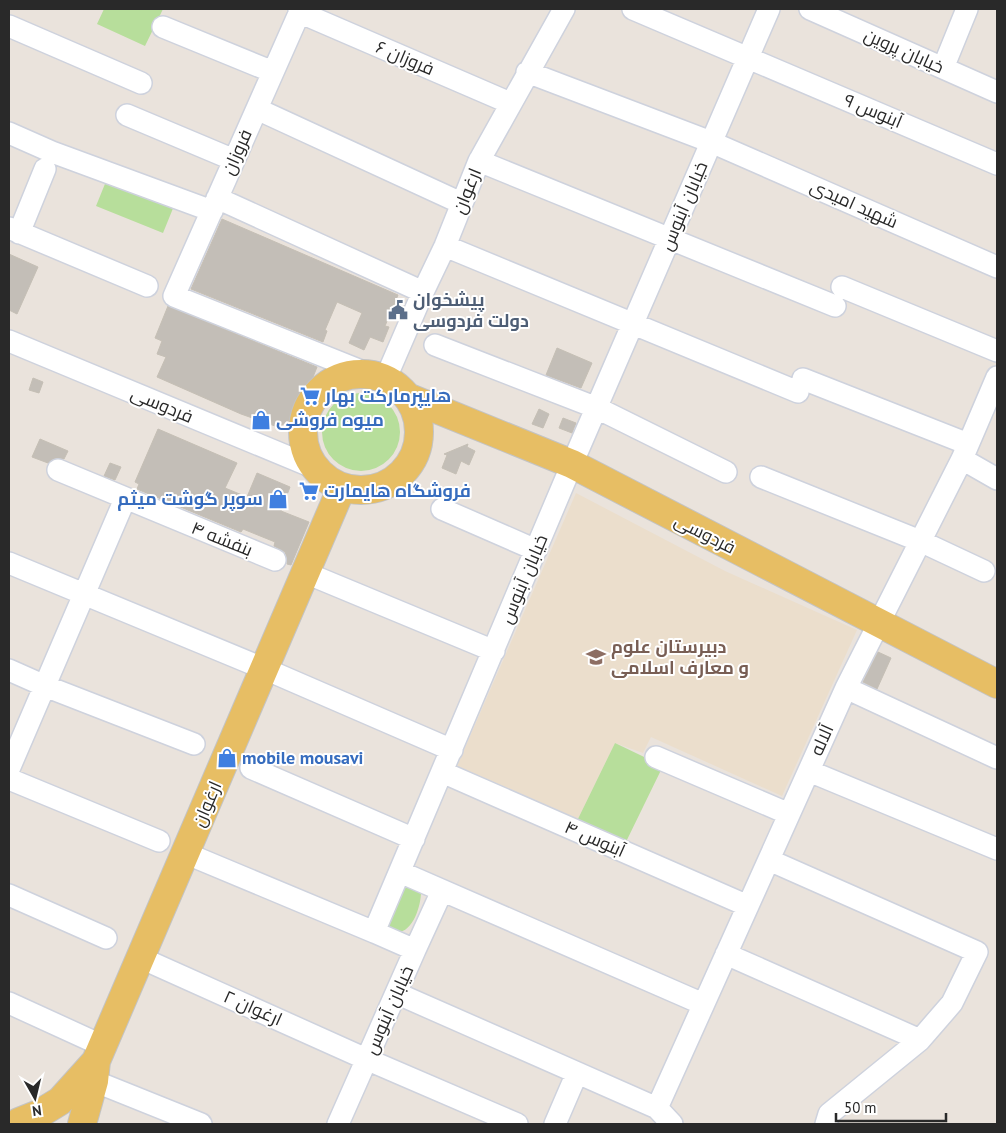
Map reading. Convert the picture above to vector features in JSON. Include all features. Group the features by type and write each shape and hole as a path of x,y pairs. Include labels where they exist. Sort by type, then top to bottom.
{"main road":[{"path":"354,375 378,378 397,387 407,397 415,411 419,427 418,443 412,459 403,472 390,482 375,488 358,490 342,487 327,480 315,468 306,453 303,436 304,419 311,402 322,389 336,380 354,375"},
{"name":"فردوسی","path":"407,397 572,464 997,684"},
{"name":"ارغوان","path":"82,1124 98,1063 185,853 342,487"},
{"path":"19,1122 39,1114 60,1101 98,1063"}],"street":[{"name":"آبنوس ۹","path":"633,9 997,164"},
{"name":"خیابان آبنوس","path":"338,1124 416,950 374,932 572,464 769,9"},
{"name":"خیابان پروین","path":"810,9 997,92"},
{"path":"943,68 967,9"},
{"name":"فروزان","path":"300,10 174,296 378,378"},
{"name":"فروزان ۶","path":"300,10 510,103"},
{"name":"ارغوان","path":"378,378 445,246 479,161 528,72 559,10"},
{"path":"9,26 141,83"},
{"path":"163,27 273,72"},
{"name":"شهید امیدی","path":"528,72 711,142 997,267"},
{"path":"257,109 461,203"},
{"path":"127,115 234,160"},
{"path":"9,133 52,152 214,204 423,292"},
{"path":"479,161 670,239 997,351"},
{"path":"45,169 14,230 147,286"},
{"path":"445,246 633,324 800,386 965,452 997,479"},
{"name":"فردوسی","path":"9,341 315,468"},
{"path":"435,345 597,408 726,472"},
{"name":"آلاله","path":"657,1108 846,688 965,452 997,377"},
{"name":"بنفشه ۴","path":"58,470 275,560"},
{"path":"761,477 920,541 984,571"},
{"path":"9,769 125,499"},
{"path":"442,509 536,550"},
{"path":"9,563 265,669 452,750"},
{"path":"306,573 494,651"},
{"path":"9,670 194,744"},
{"path":"846,688 997,758"},
{"path":"656,757 789,814"},
{"path":"251,768 414,839"},
{"path":"809,771 997,849"},
{"name":"آبنوس ۴","path":"442,772 748,906"},
{"path":"9,779 159,841"},
{"path":"185,853 374,932"},
{"path":"769,860 977,952 952,1003 920,1040 829,1114 826,1124"},
{"path":"400,872 703,1004"},
{"path":"416,950 442,891"},
{"path":"9,895 106,938"},
{"path":"726,954 920,1040"},
{"name":"ارغوان ۲","path":"141,958 366,1059 517,1124"},
{"path":"396,993 657,1108 672,1124"},
{"path":"9,1003 98,1063 201,1124"},
{"path":"555,1124 577,1073"}],"shaded area":[{"name":"دبیرستان علوم و معارف اسلامی","path":"576,493 725,571 857,630 782,796 651,737 643,753 615,743 575,825 457,766"}],"green space":[{"path":"104,9 163,9 145,46 97,24"},
{"path":"109,174 176,201 163,233 96,206"},
{"path":"361,393 376,396 393,410 397,417 400,432 397,447 383,464 376,468 361,471 346,468 329,454 325,447 322,432 325,417 339,400 346,396"},
{"path":"615,743 663,766 623,848 575,825"},
{"path":"407,887 415,887 421,892 417,913 414,920 404,930 398,932 391,931 388,923 401,890"}],"building":[{"path":"222,219 398,295 385,326 389,327 383,342 370,337 364,350 349,343 362,313 337,302 325,330 327,331 323,342 191,289"},
{"path":"9,254 38,267 17,314 9,310"},
{"path":"168,306 317,367 298,415 282,425 275,426 241,414 157,377 166,357 157,354 162,341 155,338"},
{"path":"557,348 592,363 581,388 546,375"},
{"path":"33,378 43,382 39,393 29,390"},
{"path":"539,409 549,414 543,428 532,424"},
{"path":"563,418 576,423 572,433 559,428"},
{"path":"158,429 237,463 225,488 247,497 257,473 290,487 281,511 309,522 291,565 287,564 285,552 274,546 275,542 243,529 241,532 137,489 139,484 135,482"},
{"path":"40,439 68,451 64,459 56,458 48,463 32,457"},
{"path":"468,444 467,447 475,451 469,465 461,461 456,474 442,468 447,455 444,454"},
{"path":"110,463 121,467 115,480 104,476"},
{"path":"878,652 891,658 877,689 863,682"}],"place":[{"name":"پیشخوان دولت فردوسی","path":"398,310"},
{"name":"هایپرمارکت بهار","path":"310,396"},
{"name":"میوه فروشی","path":"261,420"},
{"name":"فروشگاه هایمارت","path":"309,491"},
{"name":"سوپر گوشت میثم","path":"278,499"},
{"name":"دبیرستان علوم و معارف اسلامی","path":"596,657"},
{"name":"mobile mousavi","path":"227,758"}]}
